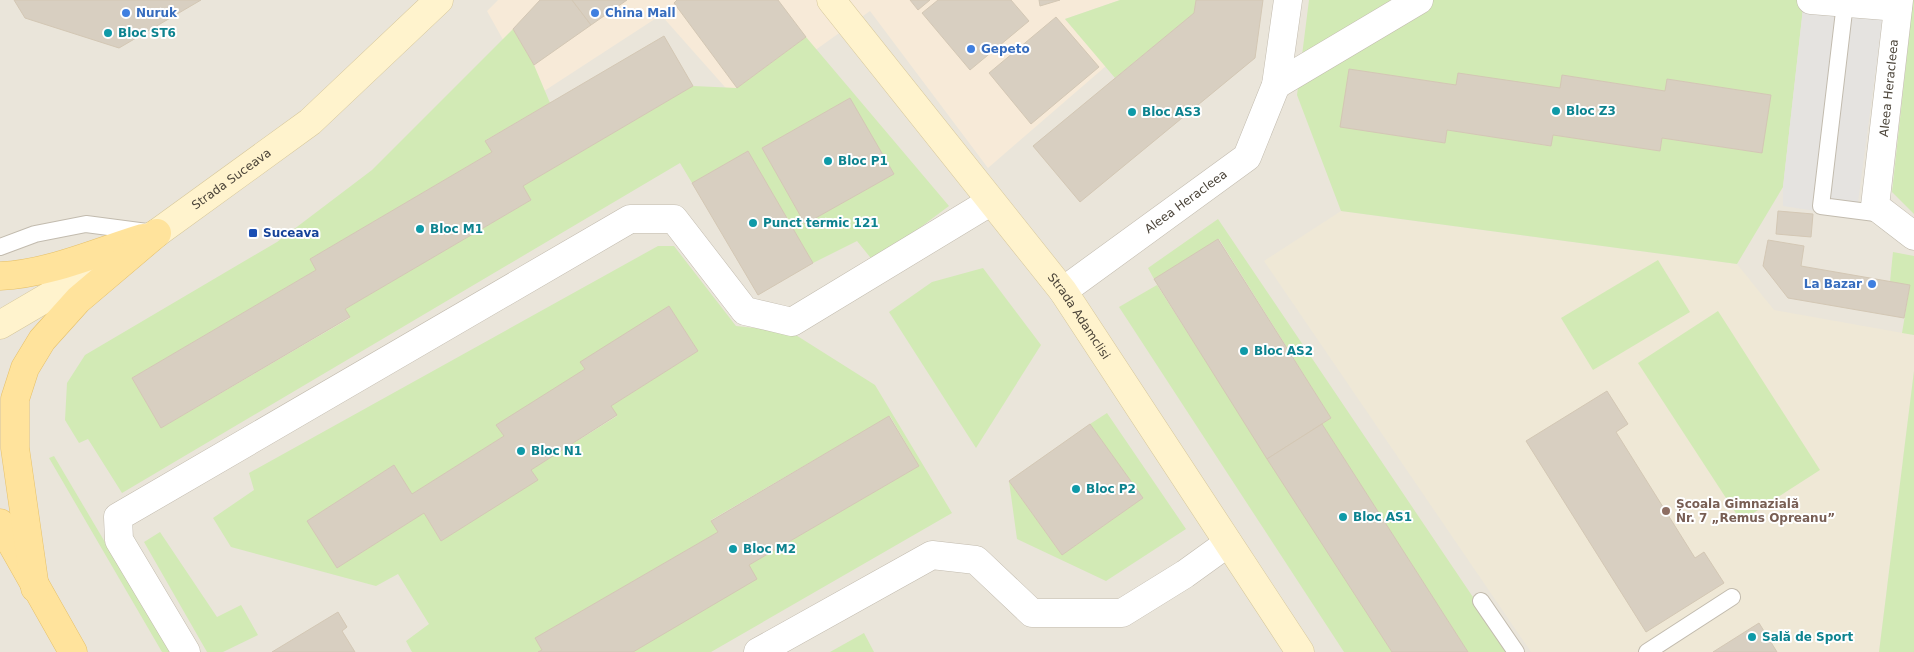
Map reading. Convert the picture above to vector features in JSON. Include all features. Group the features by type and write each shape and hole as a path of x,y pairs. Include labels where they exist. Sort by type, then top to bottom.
{"main road":[{"path":"0,276 18,275 55,266 157,233"},
{"path":"35,588 15,448 15,399 24,368 42,340 78,300 157,233"},
{"path":"0,523 35,588 73,652"}],"street":[{"name":"Strada Suceava","path":"0,325 157,233 310,122 439,0"},
{"name":"Strada Adamclisi","path":"831,0 990,202 1063,290 1300,652"},
{"name":"Aleea Heracleea","path":"1063,290 1247,157 1276,85 1288,0"},
{"path":"1276,85 1419,0"},
{"name":"Aleea Heracleea","path":"1811,0 1845,3 1898,3 1875,206 1914,236"},
{"path":"186,652 119,540 118,517 630,219 674,219 745,310 792,322 990,202"},
{"path":"758,652 932,554 976,560 1032,613 1122,613 1185,574 1228,543"}],"lane":[{"path":"1845,3 1821,206 1886,214"},
{"path":"0,247 35,234 86,224 157,233"},
{"path":"1647,652 1732,597"},
{"path":"1481,601 1516,652"}],"shaded area":[{"path":"0,0 1914,0 1914,652 0,652"},
{"path":"498,0 1120,0 1065,19 1106,66 988,168 870,11 740,104 661,15 535,97 487,11"},
{"path":"1803,8 1883,16 1856,217 1783,206 1783,187"},
{"name":"Școala Gimnazială Nr. 7 „Remus Opreanu”","path":"1341,211 1737,264 1774,310 1914,335 1914,371 1879,652 1531,652 1264,261"}],"green space":[{"path":"1120,0 1196,0 1194,13 1115,78 1065,19"},
{"path":"1309,0 1804,0 1783,187 1737,264 1341,211 1297,95","holes":["1349,69 1456,85 1560,88 1562,75 1665,91 1668,79 1771,95 1761,153 1662,138 1660,151 1553,135 1550,146 1447,130 1445,143 1341,127"]},
{"path":"1914,0 1914,214 1892,192"},
{"path":"513,29 534,65 550,103 486,140 492,152 310,259 316,270 132,378 161,428 350,318 345,309 531,200 523,186 693,86 737,88 806,37 949,206 874,262 857,241 813,263 748,151 692,183 680,163 122,493 88,439 79,443 65,420 67,383 85,355 277,242 372,170","holes":["850,98 894,174 805,224 762,148"]},
{"path":"1218,219 1510,652 1468,652 1322,424 1331,418 1219,239 1154,279 1148,268"},
{"path":"658,246 674,246 736,326 791,332 875,385 952,513 711,652 633,652 749,565 919,466 890,416 711,520 718,532 535,638 542,650 538,652 412,652 406,641 429,624 398,574 376,586 231,547 213,518 254,490 249,473","holes":["669,306 698,351 611,406 617,416 531,470 537,479 441,541 424,513 337,568 307,521 394,465 412,494 504,436 497,426 585,369 581,362"]},
{"path":"1893,252 1914,256 1914,335 1902,333 1910,285 1890,282"},
{"path":"1658,260 1690,312 1593,370 1561,318"},
{"path":"983,268 1041,345 976,448 889,312 932,282"},
{"path":"1157,285 1392,652 1344,652 1119,307"},
{"path":"1718,311 1820,470 1741,521 1638,363"},
{"path":"1914,371 1914,652 1879,652"},
{"path":"1107,413 1186,529 1106,581 1017,539 1009,481 1062,555 1143,498 1090,424"},
{"path":"54,456 170,652 162,652 49,458"},
{"path":"160,532 217,617 241,605 258,635 223,652 207,652 144,542"},
{"path":"864,633 874,652 830,652"}],"building":[{"name":"Bloc ST6","path":"14,0 201,0 119,48 25,18"},
{"path":"540,0 572,0 591,25 534,65 513,29"},
{"name":"China Mall","path":"572,0 627,0 591,25"},
{"path":"677,0 778,0 806,37 737,88 674,3"},
{"path":"910,0 930,0 918,10"},
{"path":"938,0 1011,0 1029,21 970,70 922,13"},
{"path":"1039,0 1060,0 1040,6"},
{"name":"Bloc AS3","path":"1196,0 1263,0 1255,58 1080,202 1033,146 1194,13"},
{"path":"1056,17 1099,67 1031,124 989,73"},
{"name":"Bloc M1","path":"664,36 693,86 523,186 531,200 345,309 350,317 161,428 132,378 316,270 310,259 492,152 485,141"},
{"name":"Bloc Z3","path":"1349,69 1456,85 1458,73 1560,88 1562,75 1665,91 1667,79 1771,95 1762,153 1662,138 1660,151 1553,135 1551,146 1447,130 1445,143 1340,127"},
{"name":"Bloc P1","path":"850,98 894,174 805,224 762,148"},
{"name":"Punct termic 121","path":"748,151 813,263 758,295 692,183"},
{"path":"1778,211 1813,214 1811,237 1776,234"},
{"name":"Bloc AS2","path":"1218,239 1331,418 1267,459 1154,279"},
{"path":"1768,240 1804,246 1801,266 1910,285 1904,318 1788,298 1763,266"},
{"name":"Bloc N1","path":"669,306 698,351 611,406 617,415 531,470 538,480 441,541 424,513 337,568 307,521 394,465 412,494 504,436 496,425 585,369 580,362"},
{"path":"1607,391 1628,424 1616,432 1695,558 1704,552 1724,583 1646,632 1526,441"},
{"name":"Bloc M2","path":"889,416 919,466 749,565 757,579 633,652 538,652 542,650 535,638 718,532 711,521"},
{"name":"Bloc P2","path":"1090,424 1143,498 1062,555 1009,481"},
{"name":"Bloc AS1","path":"1322,424 1468,652 1392,652 1267,459"},
{"path":"338,612 347,627 342,631 355,652 272,652"},
{"name":"Sală de Sport","path":"1759,623 1777,652 1713,652"}],"place":[{"name":"Nuruk","path":"126,13"},
{"name":"China Mall","path":"595,13"},
{"name":"Bloc ST6","path":"108,33"},
{"name":"Gepeto","path":"971,49"},
{"name":"Bloc Z3","path":"1556,111"},
{"name":"Bloc AS3","path":"1132,112"},
{"name":"Bloc P1","path":"828,161"},
{"name":"Punct termic 121","path":"753,223"},
{"name":"Bloc M1","path":"420,229"},
{"name":"Suceava","path":"253,233"},
{"name":"La Bazar","path":"1872,284"},
{"name":"Bloc AS2","path":"1244,351"},
{"name":"Bloc N1","path":"521,451"},
{"name":"Bloc P2","path":"1076,489"},
{"name":"Școala Gimnazială Nr. 7 „Remus Opreanu”","path":"1666,511"},
{"name":"Bloc AS1","path":"1343,517"},
{"name":"Bloc M2","path":"733,549"},
{"name":"Sală de Sport","path":"1752,637"}]}
